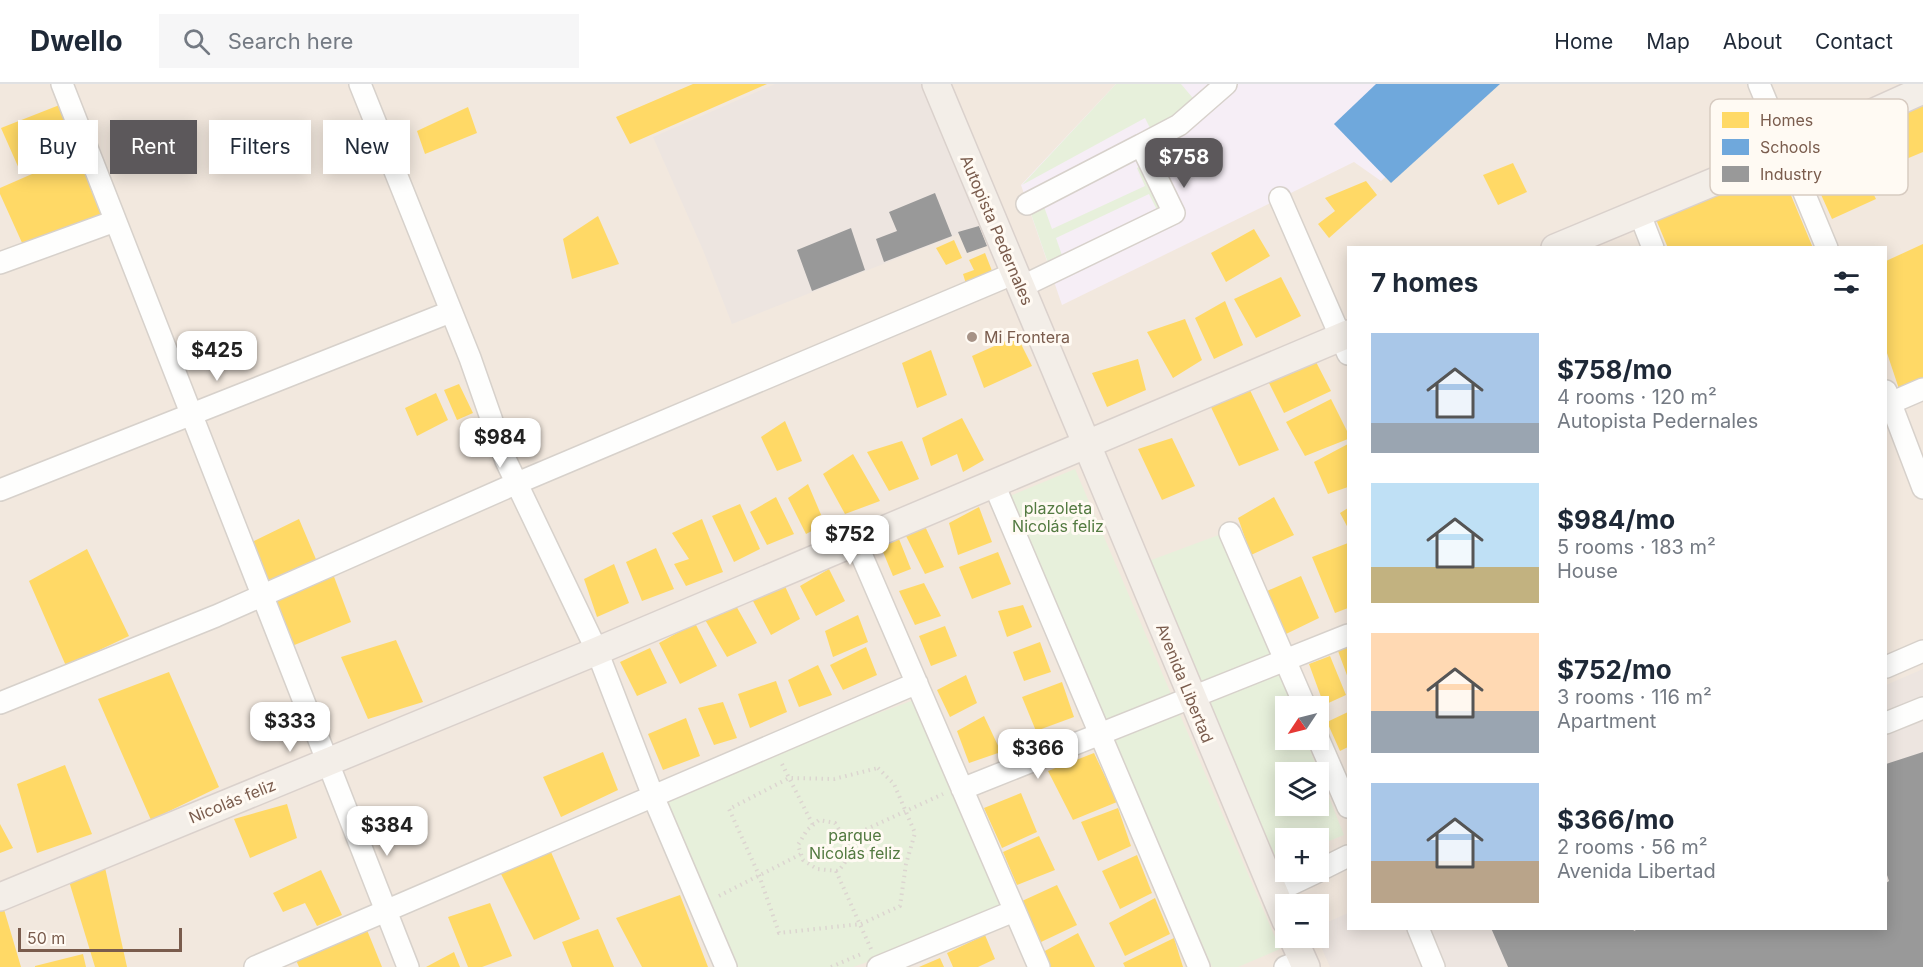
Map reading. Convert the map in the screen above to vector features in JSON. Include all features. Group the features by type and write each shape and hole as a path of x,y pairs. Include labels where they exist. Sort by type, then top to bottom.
{"main road":[{"name":"Autopista Pedernales","path":"936,84 1088,443"},
{"path":"1903,99 1923,90"},
{"path":"1560,246 1710,183"},
{"name":"Nicolás feliz","path":"0,897 597,651 993,482 1346,342"},
{"name":"Avenida Libertad","path":"1088,443 1191,698 1275,897"}],"street":[{"path":"62,84 408,967"},
{"path":"360,84 470,358 515,484 597,651 653,796 726,967"},
{"path":"1027,204 1179,125 1226,84"},
{"path":"1759,84 1765,99"},
{"path":"0,703 263,595 515,484 1018,280 1173,213 1141,146"},
{"path":"1806,195 1826,246"},
{"path":"1280,198 1346,342"},
{"path":"1639,212 1652,246"},
{"path":"0,263 116,221"},
{"path":"0,490 450,312"},
{"path":"1923,389 1887,400 1923,488"},
{"path":"993,482 1199,967"},
{"path":"1230,533 1301,696"},
{"path":"855,540 916,683 949,790 1014,911 1039,967"},
{"path":"949,790 1286,662 1347,635"},
{"path":"1887,667 1923,651"},
{"path":"255,967 916,683"},
{"path":"1887,723 1923,708"},
{"path":"1323,750 1347,805"},
{"path":"1329,866 1347,856"},
{"path":"1273,893 1296,882"},
{"path":"875,958 1014,911"},
{"path":"1419,930 1434,967"}],"path":[{"path":"781,762 813,825"},
{"path":"878,768 894,784 906,811 915,833 906,864 900,906 861,924 780,933 759,875 729,809 789,778 834,779 878,768"},
{"path":"845,839 949,790"},
{"path":"819,820 835,824 845,839 849,848 846,863 836,871 818,869 803,860 798,845 819,820"},
{"path":"711,900 801,854"},
{"path":"836,871 875,958"},
{"path":"875,958 877,946"},
{"path":"831,967 875,958"}],"shaded area":[{"path":"0,84 1923,84 1923,967 0,967"},
{"path":"775,84 921,84 979,226 732,324 703,250 653,137"},
{"path":"1116,84 1488,84 1381,181 1354,162 1062,305 1021,185"},
{"path":"1923,669 1923,967 1330,967 1321,948 1329,948 1329,922 1347,913 1347,930 1887,930 1887,685"}],"green space":[{"path":"1116,84 1181,84 1198,104 1153,134 1145,118 1022,185"},
{"path":"1146,163 1170,211 1160,216 1149,194 1056,238 1064,261 1050,269 1029,208 1042,201 1052,229 1145,186 1137,168"},
{"name":"plazoleta Nicolás feliz","path":"1075,469 1275,937 1275,948 1280,949 1238,967 1212,967 1010,496"},
{"path":"1224,533 1289,696 1275,696 1275,750 1310,750 1315,762 1275,762 1275,816 1329,816 1329,798 1344,835 1329,841 1329,828 1275,828 1275,864 1146,562"},
{"name":"parque Nicolás feliz","path":"922,697 1014,911 853,967 726,967 653,796"}],"building: Homes":[{"path":"693,84 767,84 630,144 616,117"},
{"path":"1923,103 1923,152 1908,158 1908,109"},
{"path":"62,104 68,120 21,120"},
{"path":"468,107 477,133 425,154 417,131"},
{"path":"18,121 18,166 1,128"},
{"path":"1513,163 1527,192 1498,205 1483,175"},
{"path":"32,174 88,174 105,216 23,245 0,194 0,188"},
{"path":"1366,181 1377,195 1329,238 1318,224 1335,211 1325,198"},
{"path":"1712,195 1791,195 1812,246 1667,246 1655,217"},
{"path":"1821,195 1874,195 1876,199 1832,219"},
{"path":"598,216 619,264 572,279 563,239"},
{"path":"1254,229 1270,256 1226,282 1211,253"},
{"path":"954,240 962,258 946,265 936,248"},
{"path":"1923,244 1923,379 1899,389 1887,353 1887,261"},
{"path":"985,253 994,276 967,287 963,274 974,270 969,260"},
{"path":"1281,277 1301,316 1256,338 1234,299"},
{"path":"1225,301 1243,345 1214,359 1195,318"},
{"path":"1185,319 1202,360 1173,378 1147,332"},
{"path":"1017,336 1032,366 984,388 972,356"},
{"path":"931,350 947,395 917,408 902,363"},
{"path":"1314,358 1331,391 1284,413 1268,381"},
{"path":"1138,359 1146,390 1107,407 1092,373"},
{"path":"459,384 473,413 457,420 444,390"},
{"path":"1248,386 1279,450 1239,466 1209,403"},
{"path":"436,393 448,420 417,436 405,408"},
{"path":"1331,399 1347,431 1347,439 1305,456 1286,422"},
{"path":"962,418 984,460 963,472 957,454 931,466 922,438"},
{"path":"785,421 802,461 777,471 761,437"},
{"path":"1172,438 1195,486 1162,500 1138,449"},
{"path":"902,441 919,479 889,491 867,452"},
{"path":"1347,445 1347,487 1328,494 1314,462"},
{"path":"853,454 880,501 845,514 823,474"},
{"path":"808,484 825,524 806,534 788,498"},
{"path":"776,497 794,534 767,545 750,512"},
{"path":"1274,497 1294,535 1251,555 1238,518"},
{"path":"740,504 760,549 734,562 712,516"},
{"path":"979,507 992,542 958,555 949,523"},
{"path":"1347,509 1347,526 1340,513"},
{"path":"299,519 318,564 268,585 252,542"},
{"path":"702,519 723,572 686,586 674,564 689,559 672,533"},
{"path":"923,522 944,567 925,574 902,528"},
{"path":"899,539 911,569 893,576 881,547"},
{"path":"1347,543 1347,608 1335,613 1312,557"},
{"path":"656,548 674,589 642,601 626,562"},
{"path":"87,549 129,636 66,666 29,581"},
{"path":"998,552 1011,584 972,599 959,567"},
{"path":"614,564 629,603 597,617 584,579"},
{"path":"829,569 845,601 816,616 800,586"},
{"path":"333,574 351,622 292,646 274,601"},
{"path":"1301,576 1319,618 1286,634 1267,591"},
{"path":"924,583 941,616 915,625 899,591"},
{"path":"784,584 800,619 771,635 753,601"},
{"path":"735,604 757,643 727,657 704,618"},
{"path":"1023,605 1032,627 1007,637 998,611"},
{"path":"858,615 868,642 833,657 825,631"},
{"path":"695,623 717,666 680,684 659,643"},
{"path":"945,626 957,656 931,666 919,636"},
{"path":"396,640 423,702 368,719 341,657"},
{"path":"1040,642 1051,672 1024,681 1013,652"},
{"path":"866,647 877,675 843,690 830,665"},
{"path":"1347,647 1347,675 1338,651"},
{"path":"650,648 667,683 637,696 620,662"},
{"path":"1330,656 1346,695 1329,703 1329,696 1321,696 1309,664"},
{"path":"818,665 832,695 799,707 788,680"},
{"path":"169,672 219,787 151,820 98,699"},
{"path":"966,675 977,703 950,717 937,690"},
{"path":"776,681 787,712 750,728 738,694"},
{"path":"1062,682 1074,717 1036,731 1022,697"},
{"path":"723,702 737,738 714,745 698,708"},
{"path":"1347,712 1347,748 1340,751 1329,726 1329,721"},
{"path":"984,716 1001,752 969,763 957,731"},
{"path":"686,718 700,756 663,770 648,734"},
{"path":"603,752 618,790 561,817 543,777"},
{"path":"1094,753 1117,802 1073,820 1048,771"},
{"path":"65,765 92,834 37,853 17,784"},
{"path":"1021,793 1037,832 1002,848 984,808"},
{"path":"287,804 297,838 250,858 234,819"},
{"path":"1118,808 1131,846 1098,861 1081,822"},
{"path":"0,824 13,848 0,853"},
{"path":"1039,836 1055,870 1017,885 1003,852"},
{"path":"551,852 580,919 534,940 500,872"},
{"path":"1137,855 1152,893 1120,909 1102,871"},
{"path":"104,863 127,967 95,967 68,878"},
{"path":"321,870 342,915 317,926 305,903 283,912 273,893"},
{"path":"1057,885 1077,925 1041,942 1022,901"},
{"path":"680,895 708,967 642,967 616,918"},
{"path":"1155,898 1170,934 1125,956 1109,923"},
{"path":"490,903 512,956 482,967 468,967 448,917"},
{"path":"3,906 21,967 0,967 0,907"},
{"path":"598,929 614,967 572,967 562,942"},
{"path":"367,930 382,967 299,967 296,960"},
{"path":"1078,933 1095,967 1050,967 1043,952"},
{"path":"985,935 995,959 978,967 953,967 947,953"},
{"path":"1174,938 1183,967 1125,967 1123,963"},
{"path":"454,952 460,967 426,967"},
{"path":"83,954 86,967 35,967 35,966"},
{"path":"940,958 944,967 919,967"}],"building: Schools":[{"path":"1376,84 1500,84 1391,183 1334,124"}],"building: Industry":[{"path":"935,193 952,236 884,262 876,239 897,231 889,212"},
{"path":"979,226 987,246 967,253 958,232"},
{"path":"851,228 865,270 812,291 797,250"},
{"path":"1923,752 1923,967 1508,967 1492,930 1887,930 1887,882 1889,881 1887,875 1887,764"}],"place":[{"name":"Mi Frontera","path":"972,337"}]}
